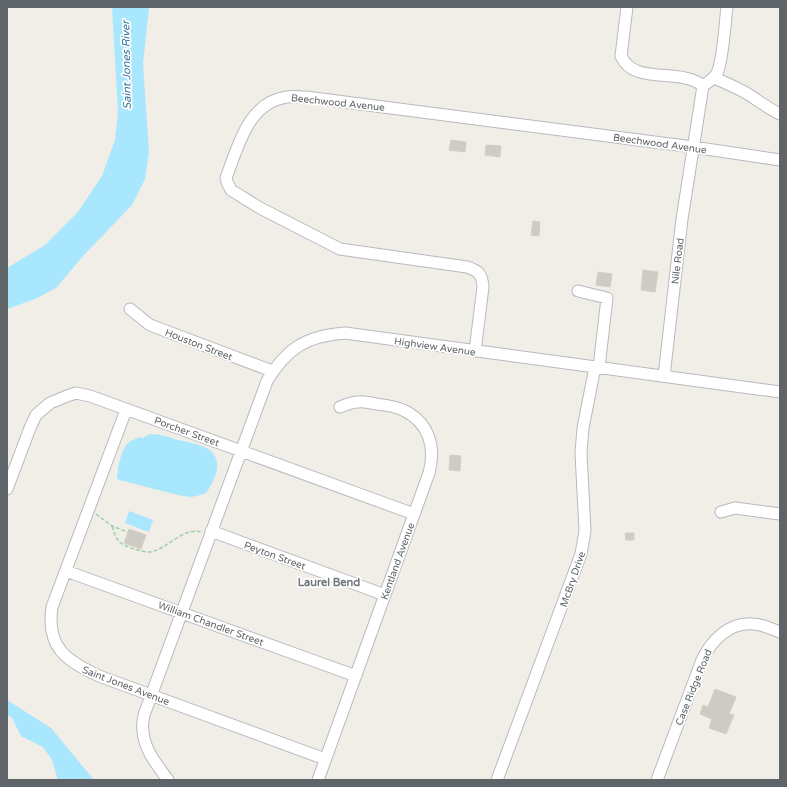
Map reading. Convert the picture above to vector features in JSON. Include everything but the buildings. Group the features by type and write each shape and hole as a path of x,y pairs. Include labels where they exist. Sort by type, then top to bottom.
{"street":[{"path":"627,7 622,56 624,63 634,70 646,73 688,78 703,86 714,78 718,72 727,7"},
{"path":"714,78 734,86 771,110 780,114"},
{"name":"Nile Road","path":"664,376 682,219 703,86"},
{"name":"Beechwood Avenue","path":"475,351 483,286 482,278 477,270 467,266 340,249 260,208 231,190 226,178 247,125 259,111 275,100 288,97 306,97 693,147 780,160"},
{"name":"McBry Drive","path":"497,780 581,554 585,531 581,453 583,428 597,367 607,298 578,291"},
{"name":"Houston Street","path":"130,309 150,325 272,372"},
{"name":"Highview Avenue","path":"207,532 267,381 272,372 289,351 313,338 327,334 345,333 780,392"},
{"name":"Porcher Street","path":"7,488 36,415 50,403 76,394 90,396 414,514"},
{"name":"Kentland Avenue","path":"318,780 429,473 432,460 432,446 428,434 413,416 404,410 392,406 358,402 340,407"},
{"name":"Saint Jones Avenue","path":"126,410 52,607 50,619 51,631 59,649 66,657 82,668 99,676 325,759"},
{"path":"721,512 735,508 780,514"},
{"path":"168,780 148,750 145,742 142,731 144,715 181,613 207,532"},
{"name":"Peyton Street","path":"207,532 385,595"},
{"name":"William Chandler Street","path":"66,571 356,676"},
{"name":"Case Ridge Road","path":"657,780 702,660 707,649 716,638 725,632 740,626 752,624 780,632"}],"path":[{"path":"96,514 112,526 125,531"},
{"path":"112,526 115,536 122,544 144,552 153,551 187,533 194,531 207,532"}],"water":[{"name":"Saint Jones River","path":"112,7 149,7 143,64 149,152 145,179 132,205 83,256 56,288 35,299 7,309 7,268 45,245 78,212 102,176 115,140 118,112"},
{"path":"150,434 197,444 208,449 213,454 216,459 217,471 206,493 190,497 178,495 119,480 117,478 120,460 125,446 132,440 140,437 143,438"},
{"path":"129,511 153,520 149,532 125,523"},
{"path":"7,700 51,728 94,780 58,780 52,760 43,747 21,736 12,718 7,715"}],"district":[{"name":"Laurel Bend","path":"329,582"}]}
